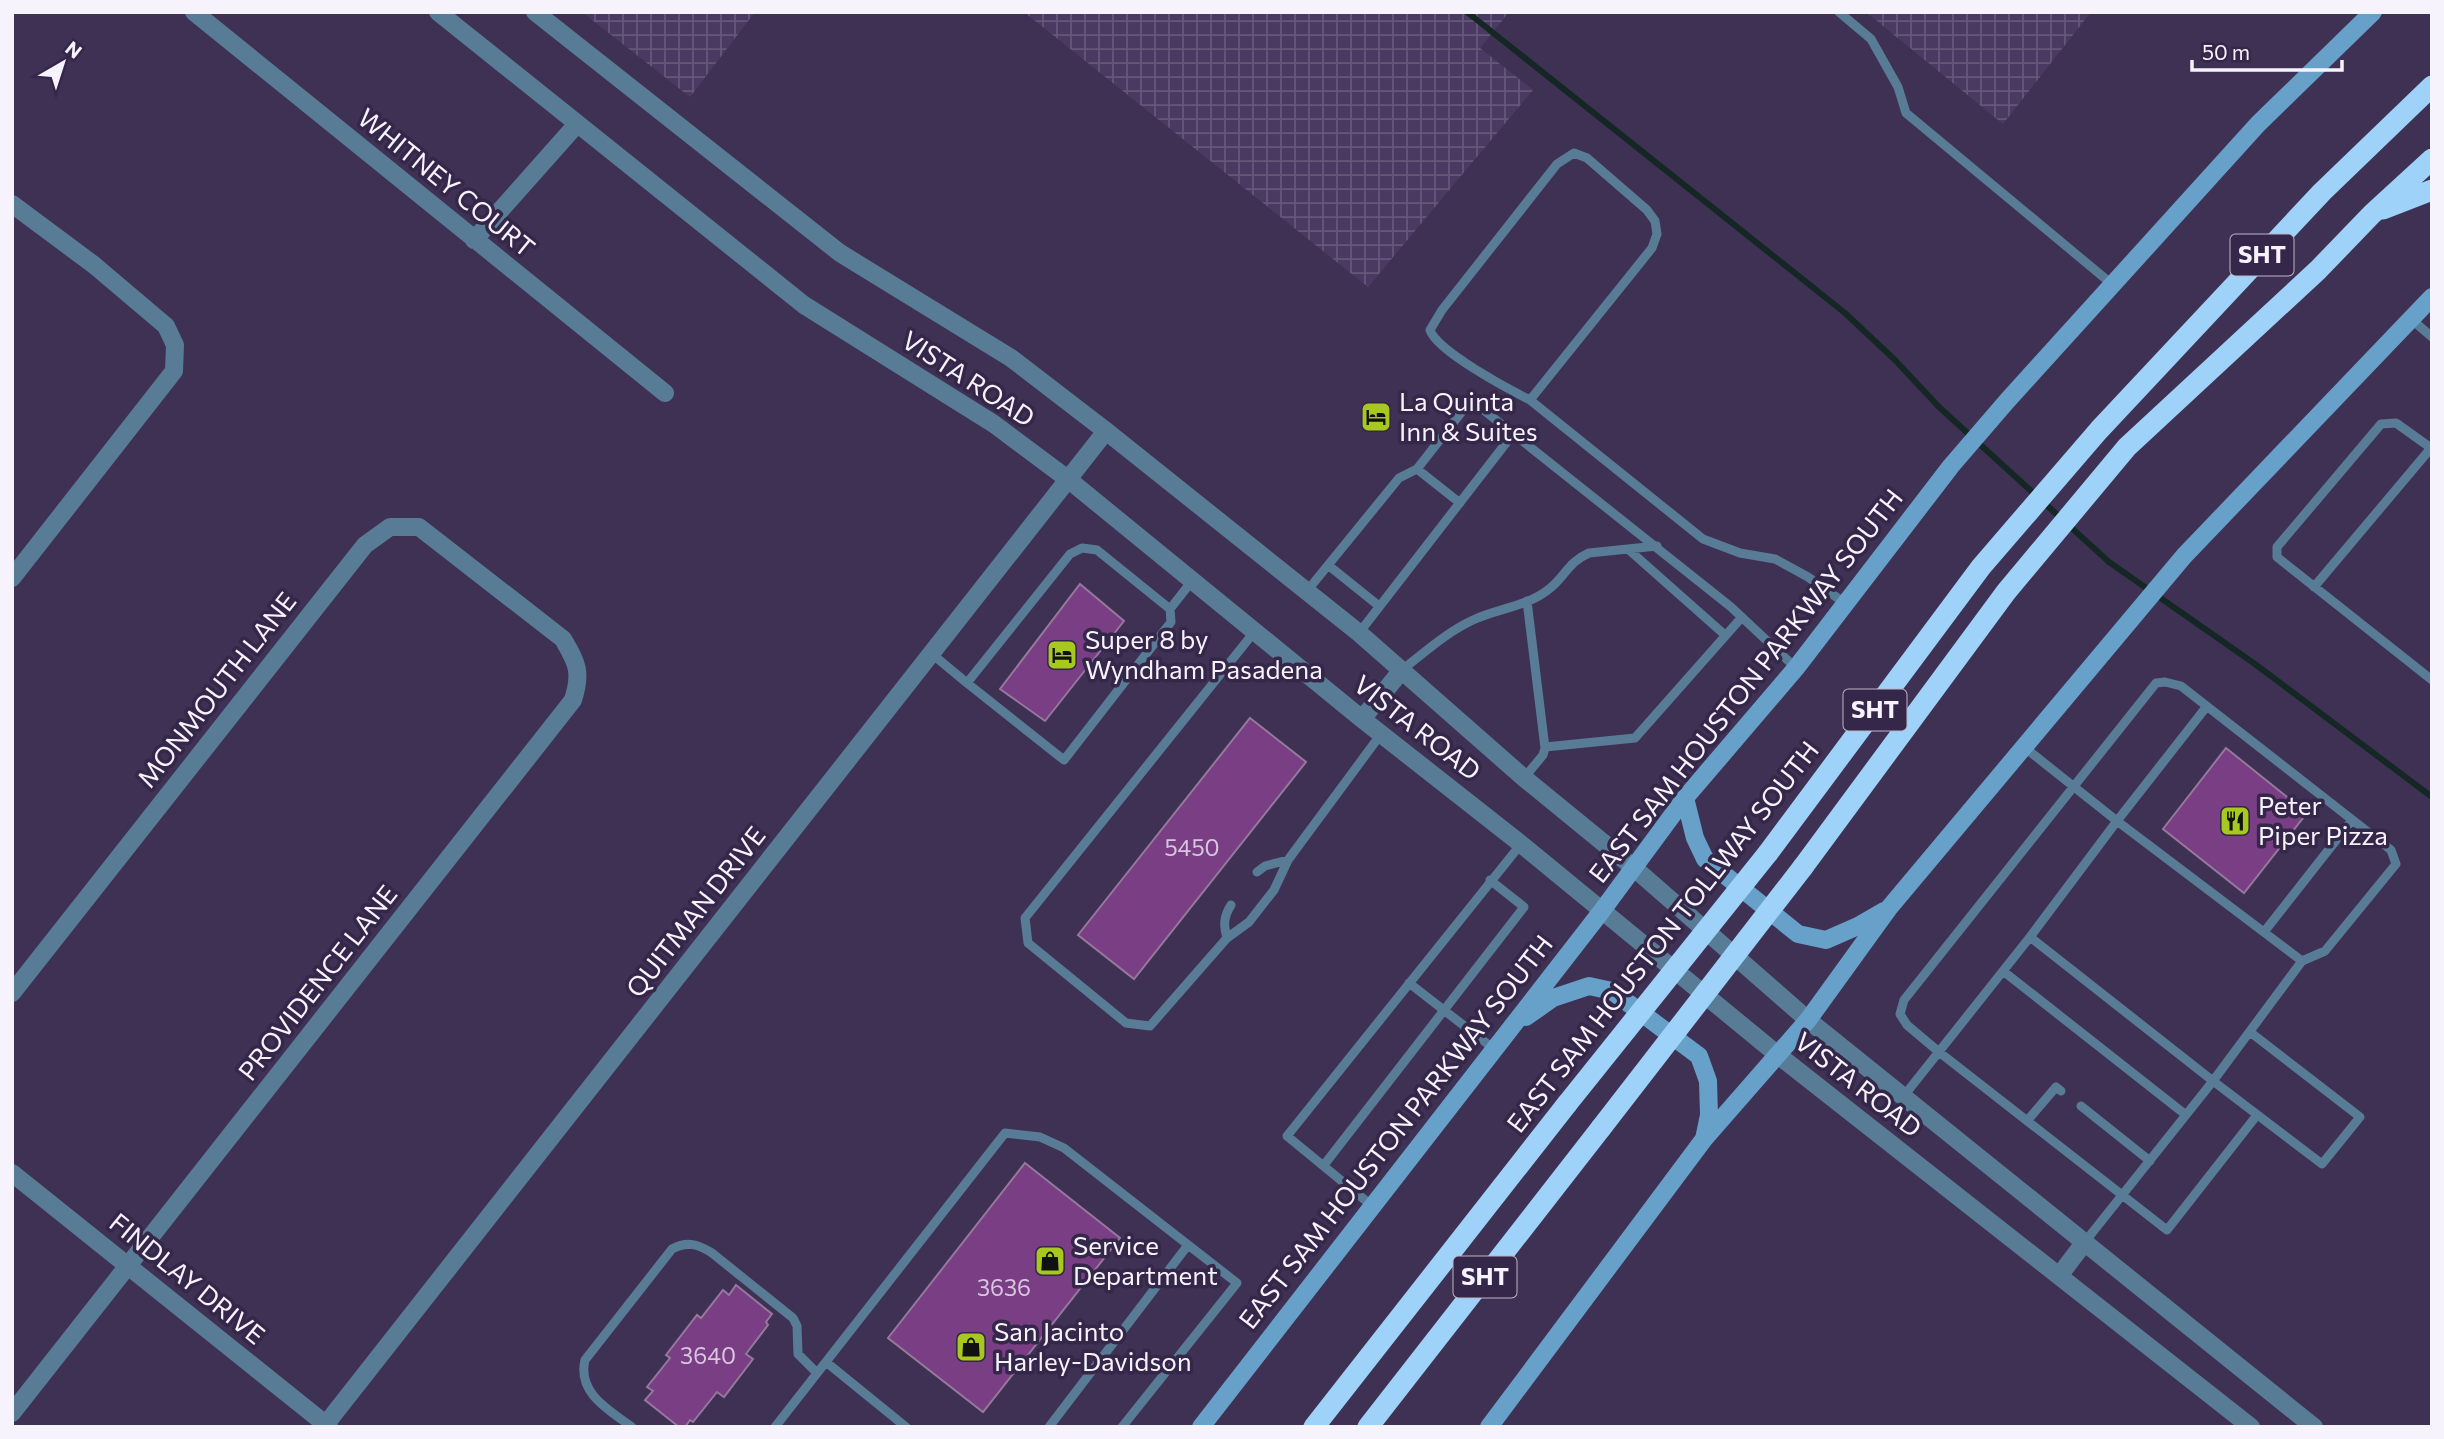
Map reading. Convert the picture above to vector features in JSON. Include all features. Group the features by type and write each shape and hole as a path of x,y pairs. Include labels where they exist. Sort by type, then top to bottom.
{"highway":[{"name":"EAST SAM HOUSTON TOLLWAY SOUTH","path":"1314,1427 1768,853 1982,567 2099,430 2322,191 2432,86"},
{"name":"SHT","path":"1368,1427 1803,867 2006,592 2127,447 2318,270 2372,214 2432,159"},
{"path":"2372,214 2432,190"}],"main road":[{"name":"EAST SAM HOUSTON PARKWAY SOUTH","path":"1201,1427 1601,912 1685,799 1796,668 1951,466 2258,124 2373,12"},
{"path":"1489,1427 1704,1139 1808,1020 1889,908 2184,556 2432,297"},
{"path":"1685,799 1695,838 1705,859 1798,934 1826,940 1889,908"},
{"path":"1512,1027 1553,998 1589,986 1612,991 1699,1056 1707,1081 1709,1115 1704,1139"}],"street":[{"name":"WHITNEY COURT","path":"194,12 665,393"},
{"name":"VISTA ROAD","path":"438,12 804,304 994,424 1069,480 1778,1055 2251,1427"},
{"name":"VISTA ROAD","path":"535,12 840,253 1011,358 1107,431 1359,633 1524,778 1633,867 1808,1020 2314,1427"},
{"path":"474,240 577,124"},
{"path":"12,204 94,265 166,326 175,345 174,370 12,578"},
{"name":"QUITMAN DRIVE","path":"328,1425 1107,431"},
{"name":"MONMOUTH LANE","path":"12,993 365,545 390,527 419,527 499,588"},
{"name":"PROVIDENCE LANE","path":"12,1413 573,700 579,682 576,662 563,639 499,588"},
{"path":"1362,719 1402,670"},
{"name":"FINDLAY DRIVE","path":"12,1173 328,1425"},
{"path":"2059,1276 2084,1243"}],"lane":[{"path":"1839,12 1871,39 1898,88 1906,113 2113,285"},
{"path":"1530,400 1653,248 1657,234 1655,221 1647,210 1587,158 1574,153 1557,164 1442,310 1430,330 1432,336 1497,384 1530,400 1703,539 1740,553 1775,559 1808,577 1846,604"},
{"path":"2411,318 2432,337"},
{"path":"1307,591 1399,478 1417,469 1471,400 1657,546 1742,617 1796,668"},
{"path":"2431,448 2396,423 2381,424 2277,547 2277,557 2432,680"},
{"path":"1359,633 1513,433"},
{"path":"2314,587 2431,448 2432,438"},
{"path":"1417,469 1460,503"},
{"path":"1402,670 1452,631 1474,619 1527,601 1550,589 1569,565 1589,553 1657,546"},
{"path":"967,683 1070,554 1082,548 1097,550 1170,609"},
{"path":"1629,550 1725,635"},
{"path":"1328,565 1379,607"},
{"path":"932,654 1064,760 1171,622 1170,609 1192,581"},
{"path":"1524,778 1543,755 1545,747 1527,601"},
{"path":"1545,747 1635,737 1742,617"},
{"path":"1255,631 1025,918 1028,943 1126,1023 1150,1026 1227,938 1249,922 1274,890 1288,860 1381,734"},
{"path":"2084,1243 2122,1196 2150,1161 2213,1081 2302,961 2325,951 2396,864 2391,850 2181,686 2156,683 1904,1000 1900,1014 1907,1025 1939,1052 2122,1196 2167,1230 2258,1115"},
{"path":"1903,1097 2207,706"},
{"path":"2024,747 2302,961"},
{"path":"2264,932 2352,820"},
{"path":"1371,1205 1287,1136 1521,844"},
{"path":"1257,872 1265,866 1288,860"},
{"path":"1324,1165 1524,907 1490,880"},
{"path":"1227,938 1224,928 1226,914 1231,905"},
{"path":"2030,937 2322,1164 2360,1117 2250,1032"},
{"path":"2003,971 2186,1115"},
{"path":"1409,983 1494,1049"},
{"path":"2027,1121 2056,1087 2061,1091"},
{"path":"2081,1106 2150,1161"},
{"path":"775,1427 1005,1133 1040,1138 1064,1149 1237,1283 1122,1427"},
{"path":"632,1427 592,1395 584,1383 582,1371 585,1360 672,1249 679,1245 701,1246 786,1311 797,1326 798,1354 817,1373"},
{"path":"1049,1427 1188,1245"},
{"path":"826,1362 906,1427"}],"shaded area":[{"path":"582,12 755,12 690,97"},
{"path":"1024,12 1509,12 1480,48 1533,90 1368,287"},
{"path":"1866,12 2091,12 2003,124"}],"building":[{"name":"Super 8 by Wyndham Pasadena","path":"1080,584 1124,621 1045,721 1000,689"},
{"path":"1250,718 1306,762 1134,979 1078,935"},
{"name":"Peter Piper Pizza","path":"2226,748 2307,813 2244,893 2163,829"},
{"path":"1025,1163 1120,1238 983,1412 888,1338"},
{"path":"736,1285 772,1314 766,1322 768,1325 746,1354 753,1359 724,1397 717,1392 693,1422 690,1420 685,1427 679,1427 645,1400 653,1391 647,1387 670,1358 666,1355 697,1315 701,1318 723,1290 729,1295"}],"waterway":[{"path":"1467,12 1845,313 1895,360 1939,407 2109,562 2255,664 2432,797"}],"place":[{"name":"La Quinta Inn & Suites","path":"1376,417"},
{"name":"Super 8 by Wyndham Pasadena","path":"1062,655"},
{"name":"Peter Piper Pizza","path":"2235,821"},
{"name":"Service Department","path":"1050,1261"},
{"name":"San Jacinto Harley-Davidson","path":"971,1347"}]}
